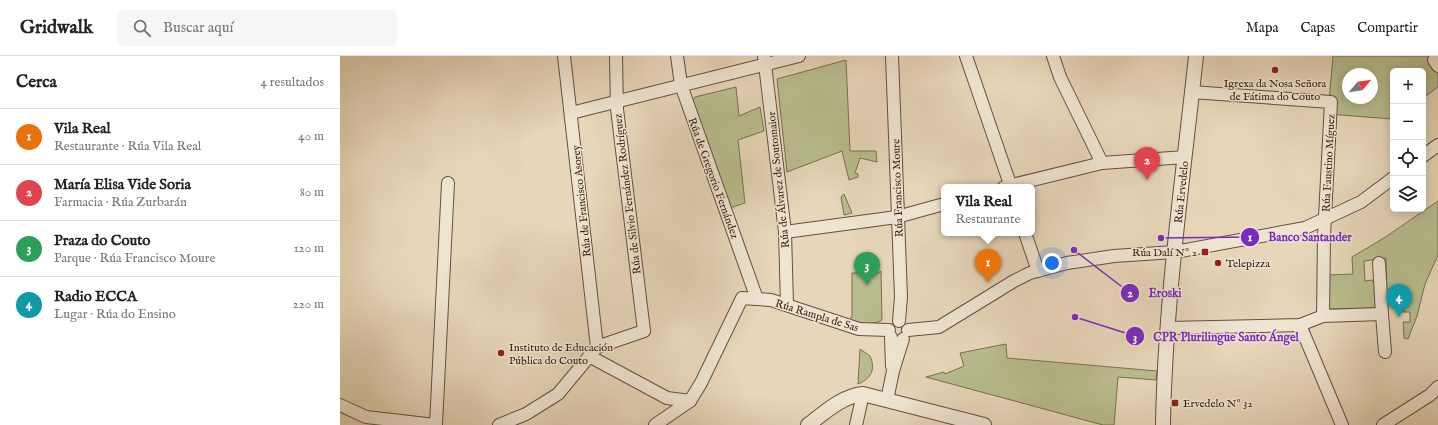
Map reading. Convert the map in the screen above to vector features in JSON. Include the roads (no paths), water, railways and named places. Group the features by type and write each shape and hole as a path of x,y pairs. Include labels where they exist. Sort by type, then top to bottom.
{"street":[{"name":"Rúa de Francisco Asorey","path":"564,56 571,113 593,351"},
{"name":"Rúa de Silvio Fernández Rodríguez","path":"593,351 644,331 617,102 616,56"},
{"name":"Rúa de Gregorio Fernández","path":"676,56 681,85 757,299"},
{"path":"571,113 681,85 765,60 799,56"},
{"name":"Rúa Francisco Moure","path":"892,56 901,297 899,321 904,323 898,334"},
{"path":"966,56 1007,184"},
{"path":"1053,56 1060,76 1102,163"},
{"name":"Rúa Ervedelo","path":"1163,425 1168,328 1196,56"},
{"path":"1438,57 1434,60 1438,66"},
{"name":"Rúa de Álvarez de Soutomaior","path":"765,60 785,232 787,305"},
{"name":"Rúa Faustino Míguez","path":"1192,92 1331,102 1324,236 1322,316"},
{"path":"1426,154 1438,146"},
{"path":"1016,184 1102,163 1185,157"},
{"name":"Rúa Rampla de Sas","path":"690,401 701,383 742,298 771,300 859,329 898,334 939,327 1014,281 1038,271 1067,262 1175,252 1305,228 1326,220 1361,202 1390,180"},
{"path":"340,405 365,421 435,425 448,183"},
{"path":"785,232 897,217 941,205"},
{"path":"1026,236 1038,271"},
{"path":"1379,263 1385,352"},
{"path":"1168,328 1300,325 1322,316 1382,314"},
{"path":"1300,325 1342,425"},
{"path":"887,400 898,334"},
{"path":"499,425 529,420 558,394 593,351 667,398 690,401"},
{"path":"1383,425 1430,396 1438,387"},
{"path":"856,425 863,394"},
{"path":"808,425 844,400 855,395 863,394 984,425"},
{"path":"655,425 690,401"}],"place":[{"name":"Igrexa da Nosa Señora de Fátima do Couto","path":"1275,70"},
{"name":"María Elisa Vide Soria","path":"1147,180"},
{"name":"Banco Santander","path":"1161,238"},
{"name":"Eroski","path":"1074,250"},
{"name":"Rúa Dalí Nº 2","path":"1205,252"},
{"name":"Telepizza","path":"1218,263"},
{"name":"Vila Real","path":"988,282"},
{"name":"Praza do Couto","path":"867,285"},
{"name":"CPR Plurilingüe Santo Ángel","path":"1075,317"},
{"name":"Radio ECCA","path":"1399,317"},
{"name":"Instituto de Educación Pública do Couto","path":"501,353"},
{"name":"Ervedelo Nº 32","path":"1175,403"}]}
